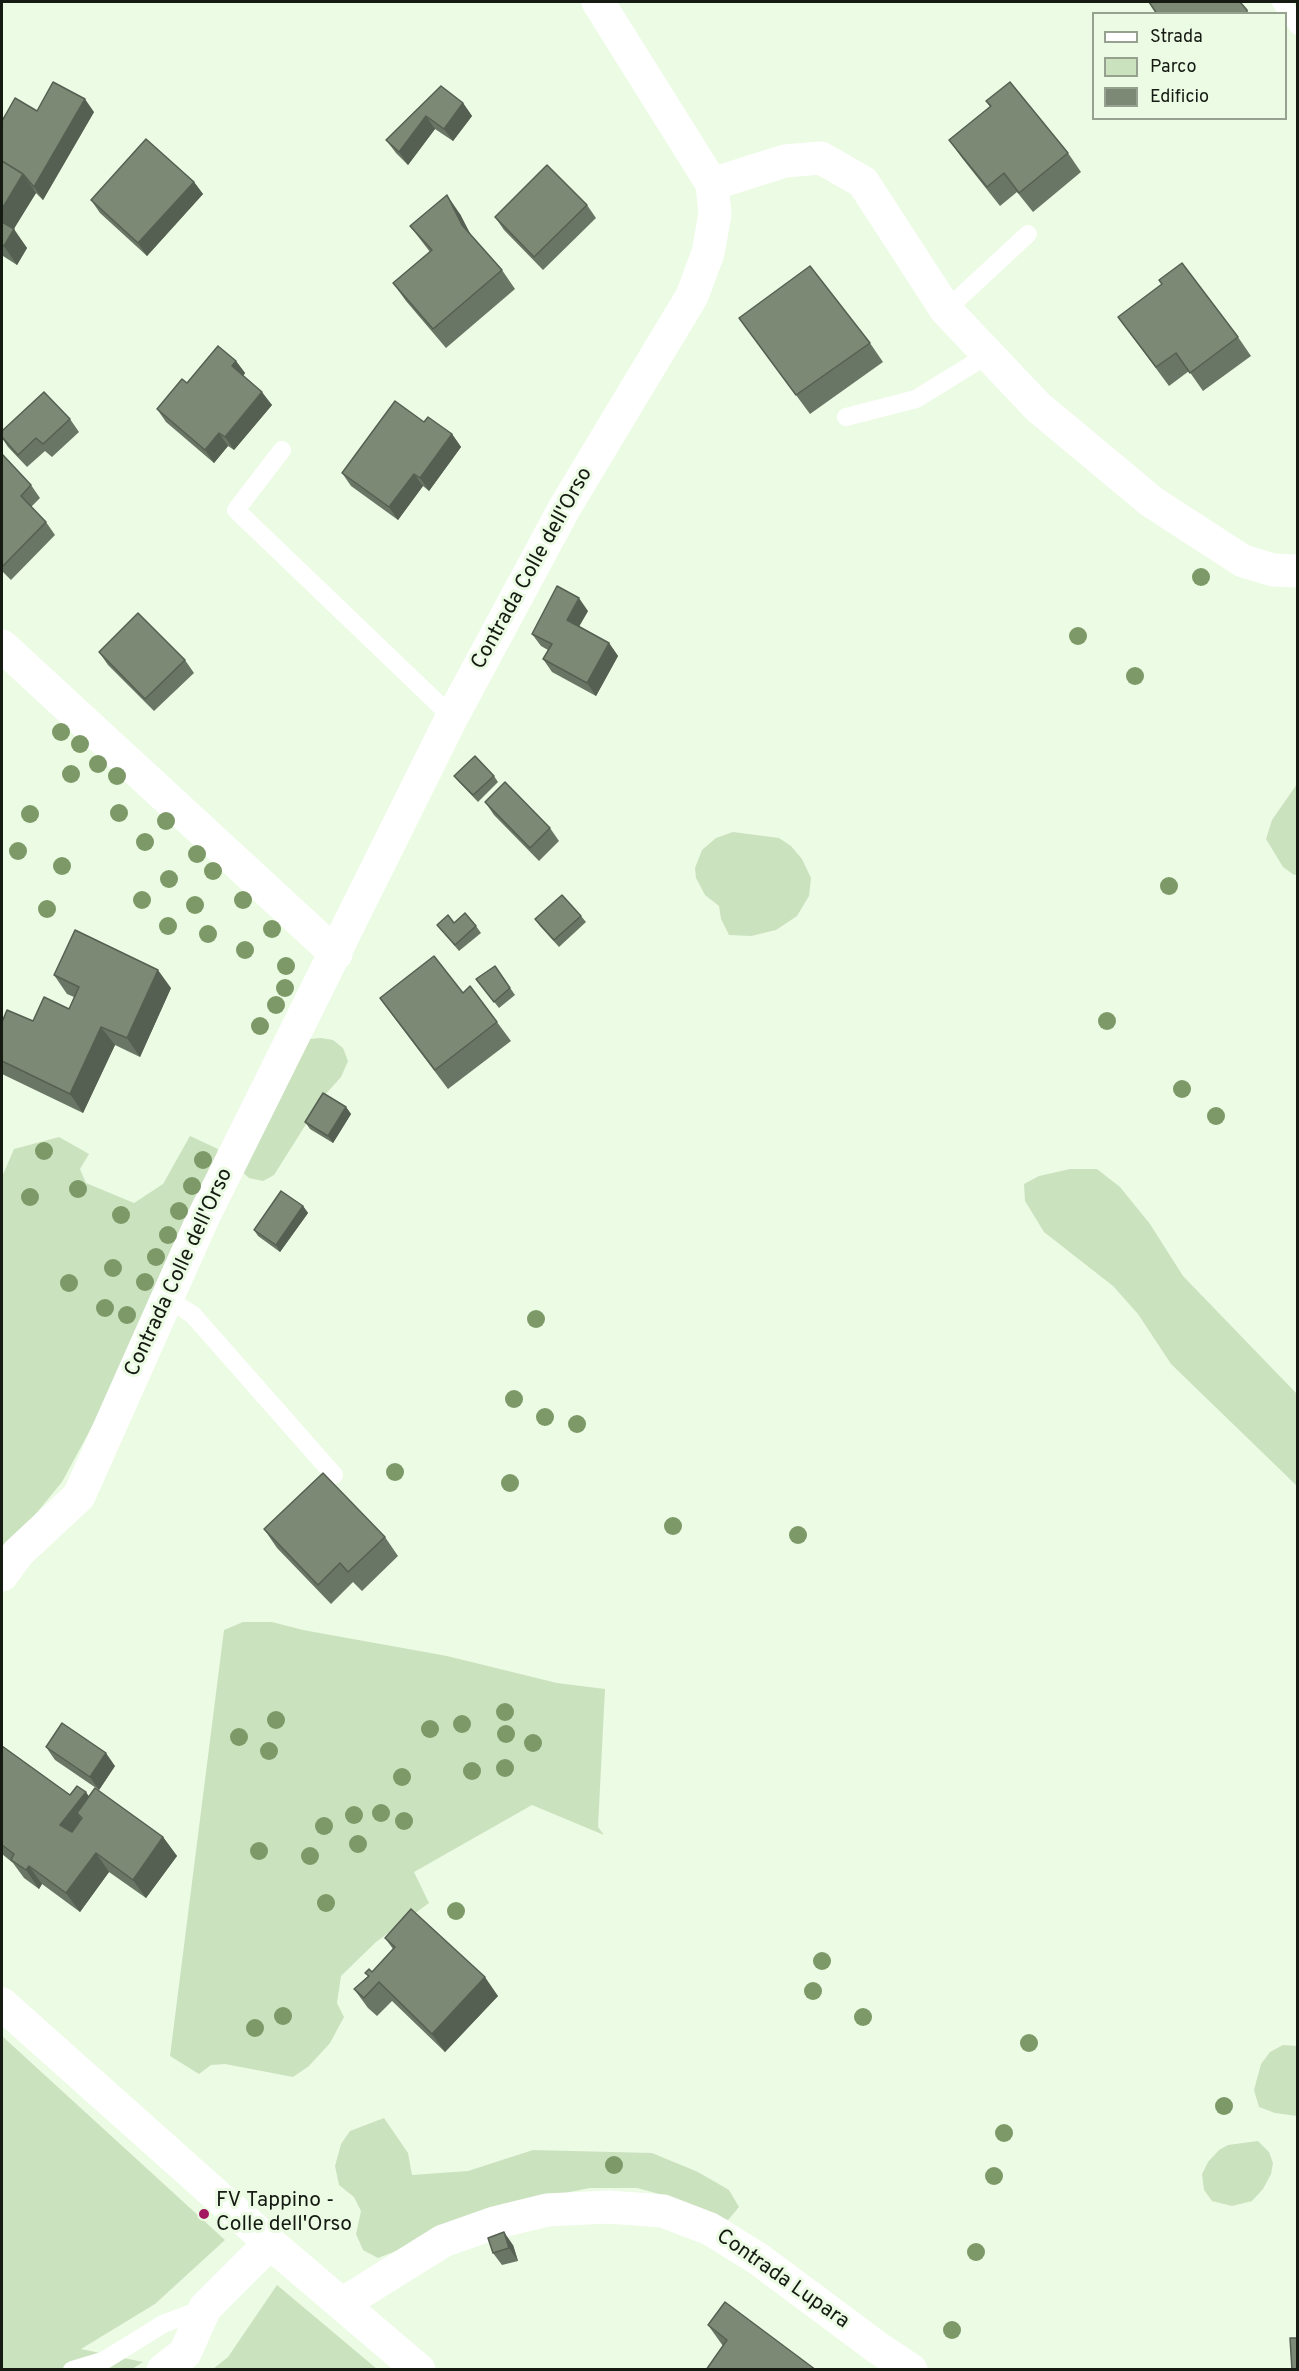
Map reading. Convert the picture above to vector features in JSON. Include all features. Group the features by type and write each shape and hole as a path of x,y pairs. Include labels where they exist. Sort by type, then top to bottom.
{"street":[{"name":"Contrada Colle dell'Orso","path":"2,1575 18,1552 79,1496 202,1220 452,717 565,507 692,296 708,253 715,214 712,184 598,2"},
{"path":"712,184 785,161 821,158 863,182 946,310 1038,406 1152,502 1243,561 1273,570 1298,571"},
{"path":"2,646 336,954"},
{"path":"2,2004 270,2243 419,2370"},
{"name":"Contrada Lupara","path":"342,2304 443,2241 494,2223 547,2210 608,2207 663,2211 710,2229 757,2258 911,2370"},
{"path":"164,2370 184,2353 205,2308 270,2243"}],"lane":[{"path":"1281,2 1298,26"},
{"path":"946,310 1028,234"},
{"path":"846,417 916,399 989,354"},
{"path":"282,450 236,510 452,717"},
{"path":"167,1298 193,1315 334,1475"},
{"path":"72,2370 105,2360 163,2324 205,2308"}],"green space":[{"path":"1297,784 1298,874 1294,875 1283,867 1266,839 1272,820"},
{"path":"733,832 779,838 791,846 802,859 811,878 809,896 797,916 776,930 751,936 729,935 721,919 719,906 705,895 696,878 695,868 702,850 716,838"},
{"path":"310,1039 333,1040 343,1048 348,1061 341,1077 316,1105 274,1175 263,1181 249,1178 239,1169"},
{"path":"190,1136 218,1149 217,1153 108,1397 62,1482 2,1555 2,1177 14,1149 59,1137 89,1154 80,1169 86,1183 134,1203 163,1184"},
{"path":"1070,1169 1097,1169 1120,1187 1150,1224 1183,1276 1297,1394 1297,1486 1171,1364 1138,1314 1113,1286 1044,1232 1025,1201 1024,1184 1039,1176"},
{"path":"243,1622 272,1622 303,1630 447,1656 557,1683 605,1689 598,1827 604,1835 532,1805 414,1872 429,1903 376,1942 341,1976 337,2003 344,2017 330,2043 309,2066 293,2077 225,2064 211,2065 199,2074 170,2056 224,1630"},
{"path":"2,2036 225,2240 155,2304 81,2349 143,2362 132,2369 2,2369"},
{"path":"1283,2045 1297,2046 1297,2116 1275,2113 1259,2107 1254,2090 1261,2064 1270,2052"},
{"path":"384,2118 408,2153 412,2175 468,2171 533,2150 652,2153 698,2172 729,2190 739,2207 728,2220 671,2197 637,2188 590,2188 524,2201 378,2258 363,2250 356,2234 361,2211 354,2197 339,2185 335,2166 341,2144 350,2131"},
{"path":"1258,2141 1269,2152 1273,2163 1271,2174 1263,2189 1252,2201 1232,2206 1212,2201 1204,2190 1202,2174 1208,2162 1219,2150 1228,2145"},
{"path":"277,2285 377,2369 213,2369 228,2357"}],"building":[{"path":"1149,2 1240,2 1247,10 1247,12 1156,12"},
{"path":"53,82 85,99 34,187 23,174 2,161 2,121 15,98 37,111"},
{"path":"1010,82 1068,153 1019,193 1004,173 987,187 949,140 991,106 986,101"},
{"path":"441,86 463,103 444,129 426,116 399,152 386,140"},
{"path":"146,139 194,182 138,243 91,200"},
{"path":"2,161 23,174 2,209"},
{"path":"547,165 587,205 534,257 495,217"},
{"path":"447,195 462,225 502,270 433,329 393,283 432,250 410,226"},
{"path":"2,222 14,229 4,246 2,245"},
{"path":"1182,263 1238,337 1190,373 1176,353 1156,367 1118,317 1162,284 1159,280"},
{"path":"810,266 870,343 796,395 739,318"},
{"path":"218,346 236,361 232,366 262,392 225,437 219,433 205,450 157,409 182,379 187,383"},
{"path":"44,392 70,419 43,444 36,438 18,455 2,437 2,431"},
{"path":"395,401 424,422 428,417 452,434 420,478 414,474 389,507 342,473"},
{"path":"2,454 31,485 21,496 46,522 2,567"},
{"path":"557,586 579,598 567,620 609,643 587,683 543,659 552,644 532,634"},
{"path":"138,613 185,660 145,699 99,652"},
{"path":"475,756 494,776 473,795 454,776"},
{"path":"505,782 550,828 530,848 485,802"},
{"path":"562,895 581,916 554,940 535,919"},
{"path":"465,913 476,926 455,945 437,925 448,915 454,923"},
{"path":"75,930 158,970 127,1038 101,1027 70,1094 2,1061 2,1022 7,1010 33,1021 44,997 69,1009 79,987 54,975"},
{"path":"434,956 463,993 470,986 497,1022 435,1070 380,998"},
{"path":"495,966 510,988 494,1002 476,979"},
{"path":"323,1093 346,1107 328,1136 305,1122"},
{"path":"281,1191 303,1206 276,1245 254,1230"},
{"path":"323,1473 385,1537 348,1572 340,1563 318,1585 264,1529"},
{"path":"62,1723 106,1753 90,1777 46,1747"},
{"path":"2,1746 70,1795 77,1786 86,1792 60,1825 72,1832 82,1818 77,1813 95,1788 163,1837 133,1880 96,1853 66,1893 29,1866 26,1870 11,1860 14,1854 2,1845"},
{"path":"411,1909 485,1977 432,2034 379,1982 364,1998 354,1989 369,1976 365,1973 369,1969 372,1972 395,1947 385,1938"},
{"path":"504,2232 509,2248 493,2253 488,2238"},
{"path":"725,2302 816,2370 706,2370 727,2340 708,2325"},
{"path":"1290,2338 1298,2338 1298,2370 1292,2370"}],"place":[{"name":"FV Tappino - Colle dell'Orso","path":"204,2214"}]}
